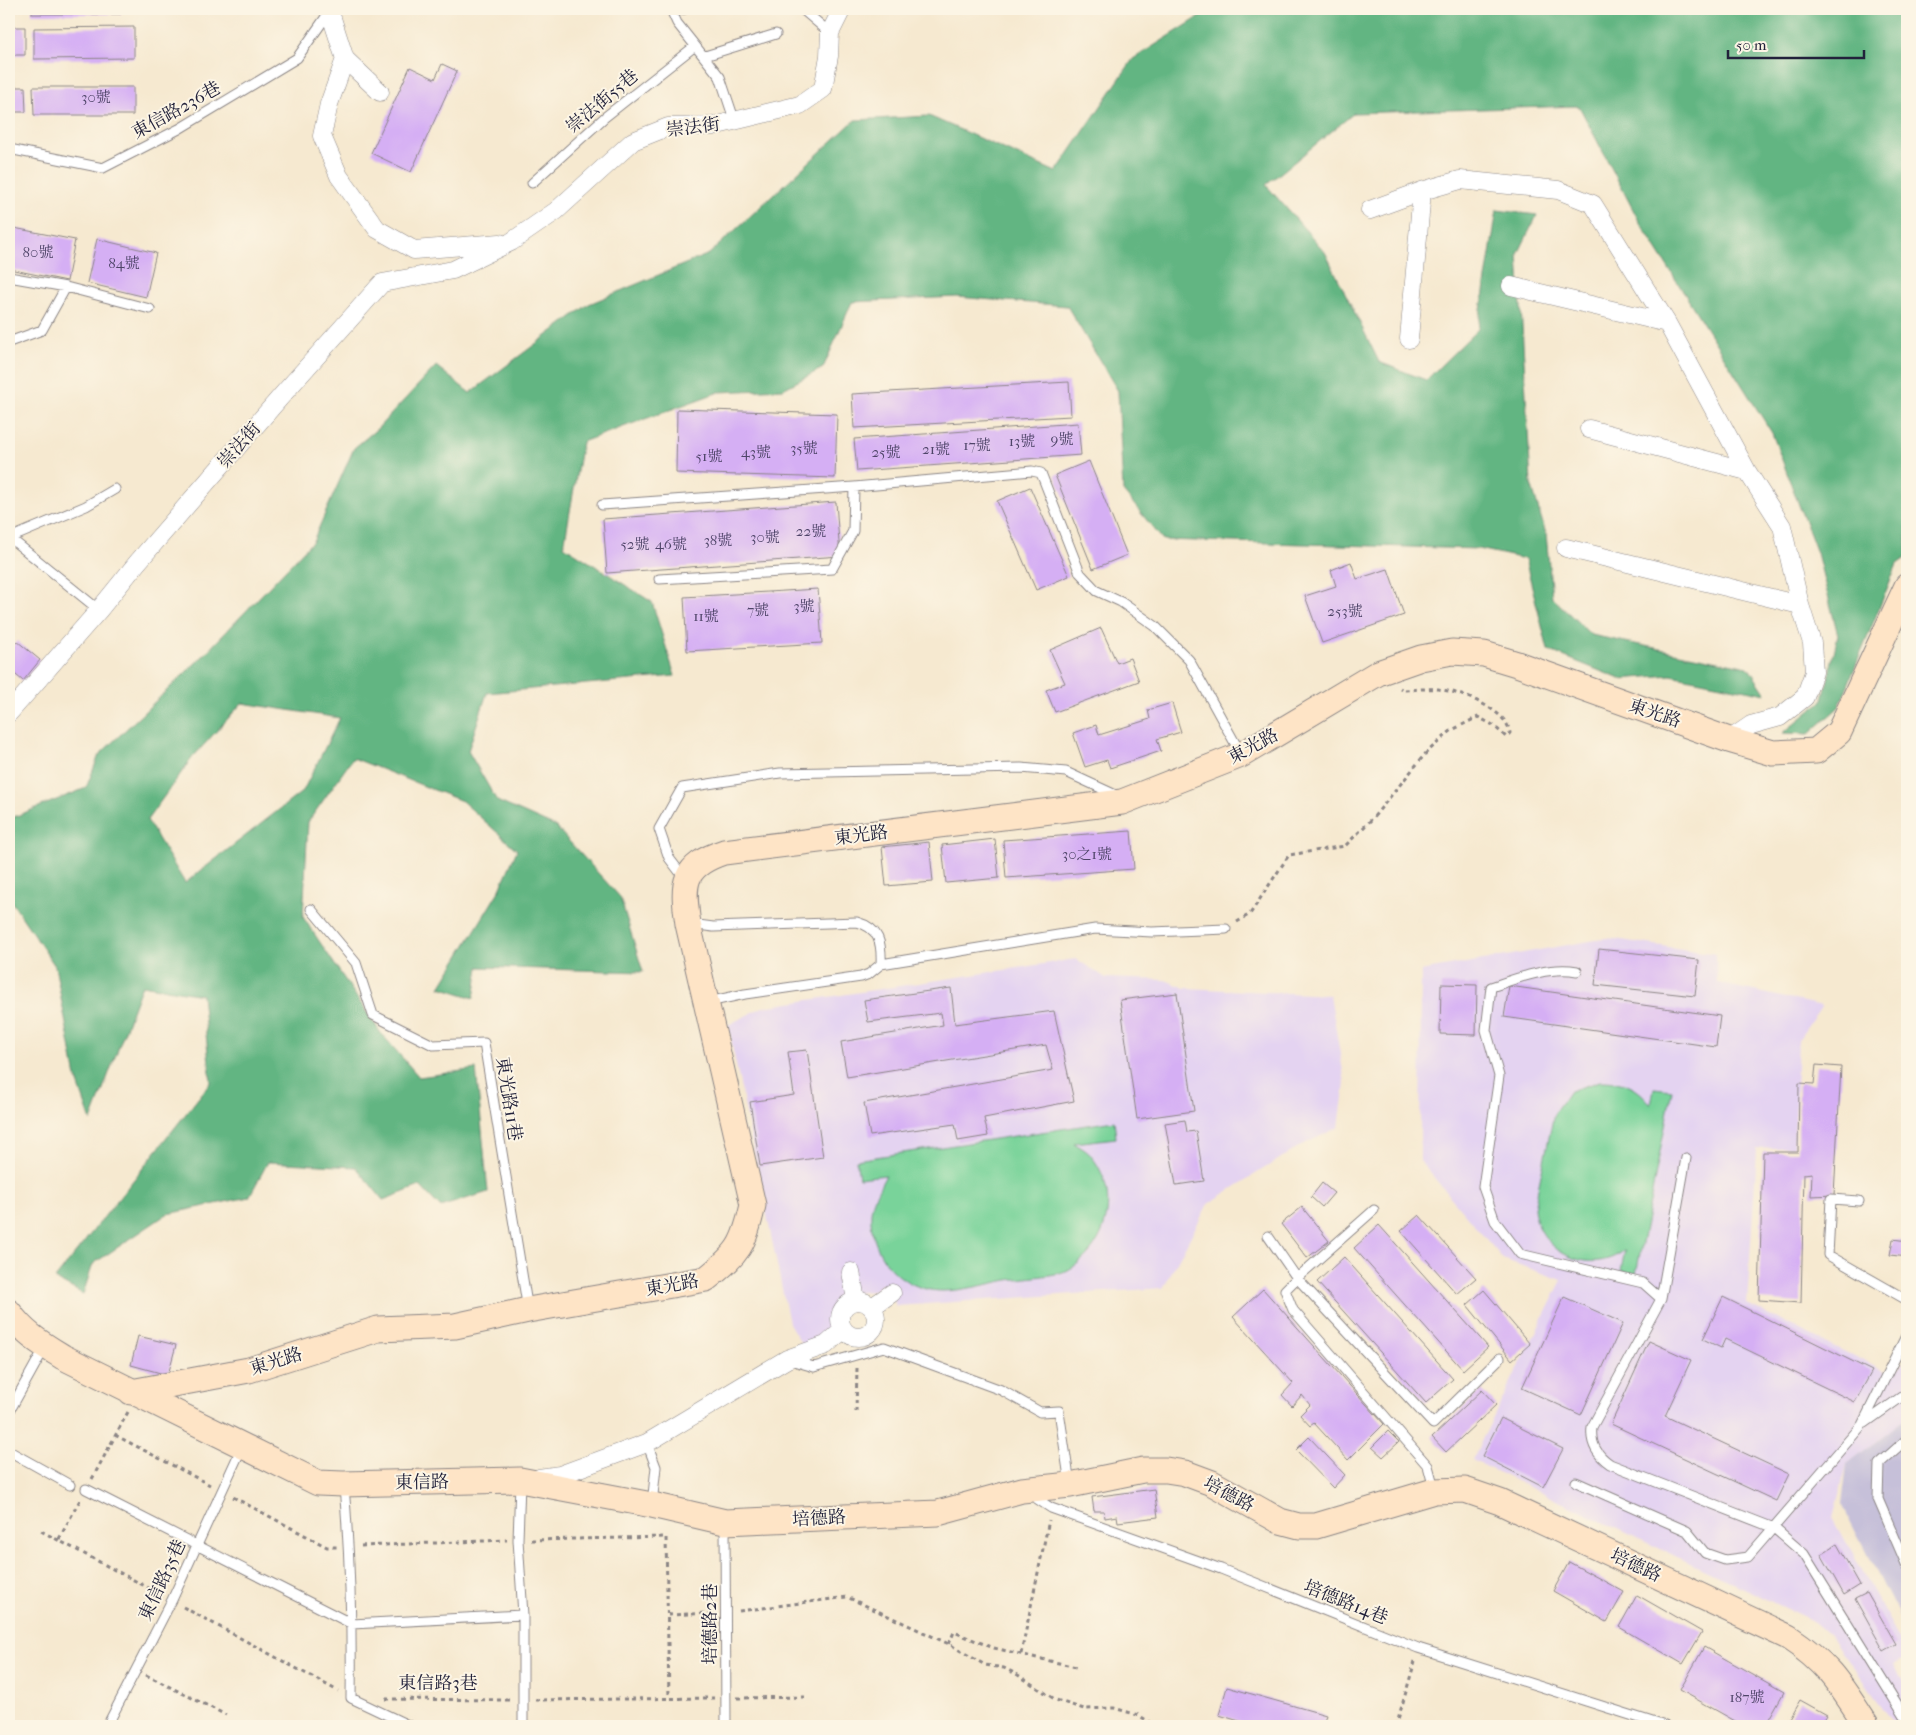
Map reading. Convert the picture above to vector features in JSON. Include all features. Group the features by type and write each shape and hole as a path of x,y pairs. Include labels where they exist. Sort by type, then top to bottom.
{"street":[{"name":"崇法街","path":"9,713 382,282 453,270 511,242 556,211 633,141 668,127 713,126 800,105 823,89 829,56 830,33 842,9"},
{"path":"330,10 345,58 380,92"},
{"name":"崇法街","path":"345,58 329,104 322,136 339,176 378,229 414,250 511,242"},
{"path":"1370,210 1422,191 1460,180 1558,190 1593,204 1667,322 1747,471 1782,526 1800,605 1812,643 1814,672 1805,696 1780,717 1752,725 1729,740"},
{"path":"1409,339 1422,191"},
{"path":"1511,286 1667,322"},
{"path":"1589,429 1747,471"},
{"path":"1566,548 1800,605"},
{"name":"東光路","path":"131,1392 249,1370 378,1329 455,1326 528,1310 706,1279 725,1264 746,1236 753,1205 708,1002 688,924 684,894 691,871 700,862 724,852 1127,800 1242,755 1378,673 1421,658 1452,652 1484,654 1729,740 1773,753 1816,750 1839,732 1907,586"},
{"path":"851,1272 864,1304 875,1312 875,1323 869,1333 858,1337 853,1336 843,1330 839,1320 842,1309 864,1304 892,1293"},
{"name":"東信路","path":"9,1312 16,1323 46,1346 131,1392 318,1483 343,1484 520,1480 560,1475 647,1443 787,1359 826,1345 843,1330"},
{"name":"培德路","path":"520,1480 652,1504 726,1522 938,1513 1022,1490 1070,1484 1143,1470 1185,1473 1212,1483 1280,1521 1299,1526 1316,1526 1434,1491 1465,1490 1500,1502 1788,1637 1822,1662 1867,1726"}],"lane":[{"path":"685,9 672,12 677,23 720,77 735,122"},
{"path":"802,9 830,33"},
{"name":"東信路236巷","path":"9,149 103,168 179,129 297,58 330,10"},
{"path":"705,56 776,34"},
{"name":"崇法街55巷","path":"532,183 605,117 696,46"},
{"path":"9,277 66,287 150,309"},
{"path":"9,342 42,330 66,287"},
{"path":"602,505 854,487 1032,471 1042,473 1080,573 1097,591 1121,602 1155,626 1189,660 1242,755"},
{"path":"659,579 832,569 854,531 854,487"},
{"path":"100,610 10,538 86,506 115,489"},
{"path":"687,882 670,858 659,829 682,788 780,773 1022,768 1066,772 1081,777 1127,800"},
{"name":"東光路11巷","path":"311,909 356,963 373,1015 433,1045 484,1044 528,1310"},
{"path":"688,924 713,926 857,922 868,924 875,931 882,947 881,964"},
{"path":"708,1002 745,994 861,977 875,970 881,964 1095,929 1152,932 1226,929"},
{"path":"1577,971 1565,969 1525,976 1491,987 1486,1030 1499,1076 1483,1187 1495,1221 1520,1254 1643,1283 1661,1299"},
{"path":"1686,1158 1661,1299 1592,1427 1591,1437 1595,1448 1600,1457 1610,1464 1774,1528 1804,1554 1907,1720"},
{"path":"1859,1201 1831,1199 1828,1255 1907,1300"},
{"path":"1374,1210 1284,1290 1293,1310 1428,1466 1434,1491"},
{"path":"1268,1236 1297,1278 1433,1424 1500,1358"},
{"path":"1862,1425 1907,1334"},
{"path":"9,1412 46,1346"},
{"path":"787,1359 814,1367 884,1347 1001,1390 1040,1412 1059,1411 1070,1484"},
{"path":"1576,1482 1687,1531 1705,1553 1725,1560 1748,1557 1862,1425 1907,1393"},
{"path":"1907,1439 1879,1464 1878,1499 1907,1566"},
{"path":"647,1443 656,1466 652,1504"},
{"name":"東信路35巷","path":"107,1726 172,1600 242,1446"},
{"path":"9,1450 70,1485"},
{"path":"520,1480 518,1540 523,1615 524,1726"},
{"path":"343,1484 349,1547 352,1624 351,1698"},
{"path":"86,1489 352,1624 523,1615"},
{"name":"培德路14巷","path":"1022,1490 1052,1508 1221,1569 1418,1648 1665,1726"},
{"name":"培德路2巷","path":"726,1522 726,1726"},
{"name":"東信路3巷","path":"351,1698 410,1726"}],"path":[{"path":"1226,929 1250,914 1289,855 1345,846 1372,819 1426,753 1452,730 1478,717 1493,725 1506,737 1510,733 1509,726 1501,716 1485,706 1438,689 1403,690 1378,673"},
{"path":"856,1412 857,1355"},
{"path":"59,1539 135,1399 131,1392"},
{"path":"115,1435 327,1546 349,1547 518,1540 666,1537 669,1698"},
{"path":"1021,1654 1052,1508"},
{"path":"42,1531 351,1698"},
{"path":"668,1615 727,1613 846,1597 948,1644 986,1665 1004,1668 1056,1700 1084,1709 1114,1708 1138,1715 1156,1726"},
{"path":"948,1644 954,1632 994,1648 1076,1667"},
{"path":"1396,1726 1418,1648"},
{"path":"136,1670 226,1715"},
{"name":"東信路3巷","path":"351,1698 524,1700 809,1697"}],"shaded area":[{"path":"1607,938 1716,954 1717,983 1822,1006 1798,1040 1794,1147 1757,1149 1747,1304 1892,1375 1907,1360 1907,1417 1847,1464 1833,1518 1907,1653 1907,1657 1894,1664 1907,1690 1907,1726 1897,1726 1831,1636 1815,1622 1472,1460 1562,1280 1503,1259 1420,1161 1421,971"},
{"path":"1076,959 1106,978 1165,980 1185,988 1330,995 1345,1083 1339,1127 1300,1146 1208,1204 1163,1288 896,1306 894,1300 882,1284 873,1291 853,1293 841,1299 821,1340 805,1350 789,1323 728,1025 763,1007"},
{"path":"1907,1417 1907,1632 1842,1504 1847,1464"}],"green space":[{"path":"1212,9 1907,9 1907,557 1897,564 1839,707 1809,734 1783,733 1823,700 1838,635 1817,553 1772,433 1639,221 1579,106 1354,113 1266,185 1325,252 1379,362 1426,380 1478,329 1497,210 1537,215 1518,254 1531,484 1546,534 1552,597 1591,635 1748,667 1766,694 1671,675 1620,679 1548,650 1525,559 1479,549 1163,540 1123,491 1118,391 1067,306 957,297 852,302 823,368 783,389 719,392 582,442 564,546 652,602 675,676 487,693 468,751 497,801 556,827 620,897 643,972 479,967 474,998 440,987 499,891 517,850 462,801 353,758 308,822 303,917 380,1032 419,1077 476,1069 488,1192 440,1207 420,1186 383,1200 356,1167 268,1162 249,1197 167,1214 93,1264 83,1294 55,1279 211,1082 202,995 142,985 91,1121 76,1077 55,966 9,898 9,819 86,788 99,755 203,656 313,541 354,448 378,428 436,366 470,393 589,304 709,254 855,120 929,116 1056,172 1133,59","holes":["242,703 340,718 303,791 185,883 147,820 192,758"]},
{"path":"1600,1081 1615,1082 1629,1086 1641,1093 1651,1105 1654,1088 1672,1090 1636,1274 1621,1270 1625,1250 1611,1258 1596,1261 1581,1260 1568,1256 1555,1248 1545,1237 1538,1223 1534,1208 1554,1114 1570,1091"},
{"path":"1114,1121 1116,1138 1074,1143 1090,1155 1101,1172 1106,1187 1108,1203 1106,1219 1101,1234 1093,1248 1082,1260 1068,1270 958,1290 941,1291 926,1289 900,1277 881,1255 875,1242 871,1213 875,1198 886,1175 859,1178 856,1160"}],"building":[{"path":"32,9 121,9 121,14 32,14"},
{"path":"9,27 25,27 25,55 9,55"},
{"path":"134,27 134,58 34,59 34,28"},
{"path":"442,64 457,71 411,172 371,153 410,67 435,79"},
{"path":"9,87 25,87 26,112 9,112"},
{"path":"33,87 133,87 133,115 34,115"},
{"path":"9,227 75,240 67,281 9,269"},
{"path":"97,239 156,253 146,297 87,283"},
{"path":"1069,382 1071,416 854,428 852,394"},
{"path":"677,409 837,414 835,478 676,473"},
{"path":"1078,423 1081,455 857,471 854,439"},
{"path":"1089,461 1127,555 1093,569 1055,475"},
{"path":"1030,487 1069,576 1036,590 997,501"},
{"path":"836,502 840,556 607,573 603,519"},
{"path":"1351,562 1357,579 1388,569 1404,615 1322,643 1305,596 1336,586 1331,570"},
{"path":"818,589 822,643 687,651 684,597"},
{"path":"1101,628 1117,663 1130,658 1139,681 1055,712 1046,690 1065,683 1050,650"},
{"path":"17,641 40,660 23,681 9,669 9,651"},
{"path":"1172,703 1181,732 1157,739 1161,751 1110,768 1107,760 1085,767 1073,733 1096,725 1099,735 1150,719 1148,710"},
{"path":"1131,831 1134,869 1006,878 1003,840"},
{"path":"995,839 999,878 946,883 942,845"},
{"path":"929,842 933,882 886,886 882,847"},
{"path":"1599,949 1699,960 1695,996 1595,985"},
{"path":"1441,984 1477,985 1476,1035 1440,1034"},
{"path":"1509,986 1720,1016 1716,1047 1504,1017"},
{"path":"951,988 955,1024 1054,1011 1074,1101 984,1118 988,1136 958,1141 955,1124 870,1136 864,1103 1053,1070 1046,1045 847,1077 841,1042 943,1025 941,1013 868,1022 864,1000"},
{"path":"1177,993 1194,1111 1137,1119 1120,1000"},
{"path":"807,1050 823,1157 760,1166 750,1102 794,1095 788,1052"},
{"path":"1816,1065 1841,1067 1834,1195 1811,1196 1812,1173 1804,1174 1801,1303 1759,1300 1763,1152 1798,1152 1799,1083 1814,1084"},
{"path":"1185,1120 1187,1132 1196,1131 1204,1181 1176,1185 1165,1123"},
{"path":"1322,1183 1334,1193 1322,1207 1311,1197"},
{"path":"1302,1207 1329,1241 1307,1258 1281,1224"},
{"path":"1419,1215 1476,1278 1457,1294 1401,1231"},
{"path":"1379,1225 1488,1347 1463,1370 1354,1248"},
{"path":"1893,1239 1907,1241 1907,1257 1890,1255"},
{"path":"1344,1257 1453,1379 1426,1403 1317,1282"},
{"path":"1263,1289 1384,1424 1348,1460 1314,1423 1310,1426 1300,1415 1310,1405 1302,1395 1292,1406 1282,1395 1293,1383 1233,1317"},
{"path":"1484,1290 1530,1344 1512,1360 1467,1305"},
{"path":"1564,1297 1623,1323 1581,1415 1522,1388"},
{"path":"1723,1297 1872,1371 1855,1402 1725,1339 1721,1348 1703,1339"},
{"path":"138,1336 176,1345 168,1375 131,1365"},
{"path":"1649,1341 1691,1360 1665,1416 1789,1474 1776,1501 1611,1424"},
{"path":"1482,1390 1496,1405 1446,1452 1432,1437"},
{"path":"1501,1418 1563,1449 1543,1487 1482,1456"},
{"path":"1388,1431 1399,1442 1383,1457 1372,1447"},
{"path":"1309,1437 1345,1475 1333,1488 1296,1450"},
{"path":"1154,1489 1158,1517 1118,1522 1117,1516 1105,1518 1104,1511 1094,1511 1092,1497"},
{"path":"1837,1544 1860,1585 1844,1595 1821,1554"},
{"path":"1569,1562 1624,1592 1607,1622 1553,1591"},
{"path":"1867,1593 1896,1644 1884,1651 1855,1599"},
{"path":"1637,1595 1702,1632 1683,1664 1619,1627"},
{"path":"1704,1647 1784,1692 1765,1726 1744,1726 1680,1690"},
{"path":"1227,1687 1326,1715 1323,1726 1256,1726 1219,1715"},
{"path":"1800,1700 1827,1715 1820,1726 1785,1726"}]}
